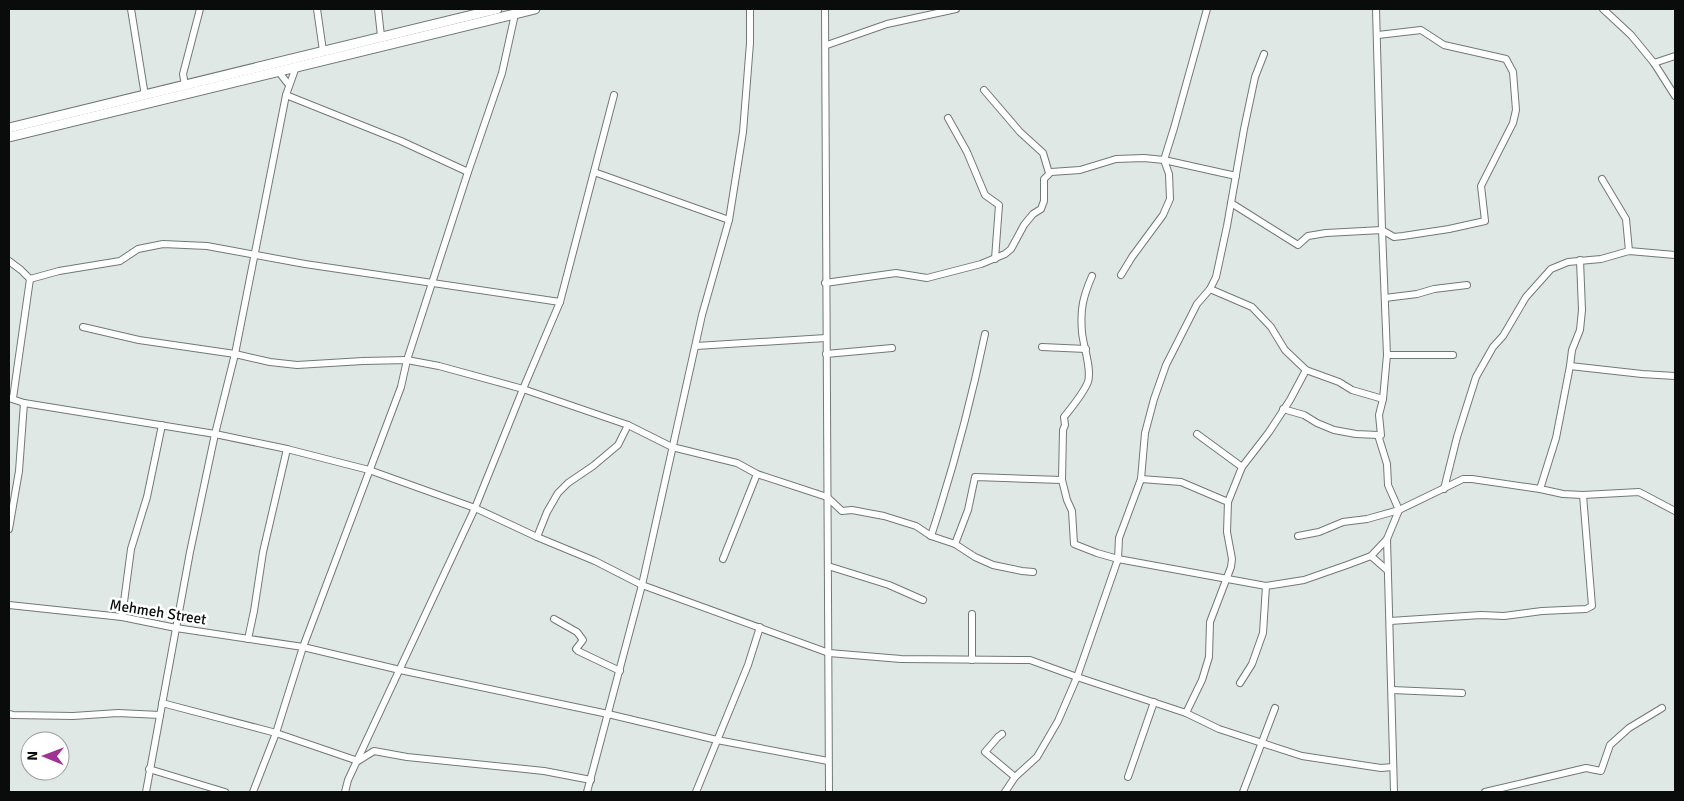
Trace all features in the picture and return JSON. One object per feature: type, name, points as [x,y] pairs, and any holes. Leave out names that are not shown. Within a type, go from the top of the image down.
[{"type":"street","points":[[131,9],[145,96]]},
{"type":"street","points":[[185,86],[183,74],[200,9]]},
{"type":"street","points":[[317,9],[323,51]]},
{"type":"street","points":[[378,9],[381,36]]},
{"type":"street","points":[[9,128],[497,9]]},
{"type":"street","points":[[9,137],[535,9]]},
{"type":"street","points":[[587,792],[642,585],[712,278],[729,220],[743,132],[750,43],[750,9]]},
{"type":"street","points":[[825,9],[829,792]]},
{"type":"street","points":[[826,45],[887,24],[956,9]]},
{"type":"street","points":[[1121,276],[1132,257],[1163,215],[1170,199],[1169,174],[1164,160],[1207,9]]},
{"type":"street","points":[[1283,409],[1304,415],[1334,430],[1356,434],[1382,435],[1379,415],[1383,399],[1386,354],[1376,9]]},
{"type":"street","points":[[1603,9],[1631,35],[1654,63],[1675,96]]},
{"type":"street","points":[[253,792],[276,733],[303,647],[401,386],[407,360],[502,73],[514,14]]},
{"type":"street","points":[[1231,203],[1298,244],[1308,236],[1326,233],[1382,230],[1394,237],[1449,230],[1485,221],[1481,186],[1513,123],[1516,110],[1514,72],[1506,59],[1444,45],[1421,30],[1378,35]]},
{"type":"street","points":[[1005,792],[1015,777],[1037,756],[1058,721],[1077,677],[1118,559],[1119,538],[1141,479],[1145,433],[1154,399],[1166,365],[1196,304],[1210,288],[1218,268],[1255,77],[1264,54]]},
{"type":"street","points":[[1654,63],[1675,56]]},
{"type":"street","points":[[146,792],[190,552],[256,256],[286,95],[296,67]]},
{"type":"street","points":[[278,71],[289,85]]},
{"type":"street","points":[[984,90],[1020,132],[1043,153],[1049,173]]},
{"type":"street","points":[[286,95],[401,141],[468,172]]},
{"type":"street","points":[[345,792],[348,780],[475,508],[560,302],[614,95]]},
{"type":"street","points":[[948,118],[968,152],[985,195],[999,205],[995,259]]},
{"type":"street","points":[[825,283],[896,273],[927,278],[995,259],[1011,249],[1024,224],[1033,214],[1041,209],[1044,202],[1044,178],[1051,172],[1080,170],[1116,159],[1144,158],[1164,160],[1236,176]]},
{"type":"street","points":[[594,172],[729,220]]},
{"type":"street","points":[[1602,179],[1626,220],[1629,251]]},
{"type":"street","points":[[30,280],[59,271],[120,261],[138,249],[163,244],[207,246],[305,264],[560,302]]},
{"type":"street","points":[[1444,490],[1457,437],[1476,376],[1526,297],[1551,268],[1568,262],[1613,257],[1629,251],[1675,255]]},
{"type":"street","points":[[1540,489],[1556,438],[1572,350],[1580,330],[1582,310],[1580,260]]},
{"type":"street","points":[[9,261],[30,280]]},
{"type":"street","points":[[1092,276],[1082,300],[1082,334],[1086,350],[1088,381],[1074,405],[1064,417],[1062,480],[1072,511],[1074,544],[1118,559],[1266,586],[1304,580],[1371,556],[1387,539],[1399,510],[1388,485],[1387,464],[1378,435]]},
{"type":"street","points":[[30,280],[11,398],[24,403],[215,434],[287,449],[370,470],[475,508],[595,561],[642,585],[829,653],[901,659],[1030,660],[1186,713],[1219,729],[1302,756],[1380,768],[1393,767]]},
{"type":"street","points":[[1385,298],[1467,285]]},
{"type":"street","points":[[1210,288],[1252,307],[1271,327],[1285,350],[1306,370],[1339,382],[1352,390],[1383,399]]},
{"type":"street","points":[[83,327],[139,340],[297,365],[407,360],[440,366],[523,389],[628,425],[672,447],[737,464],[757,474],[827,497],[842,511],[852,510],[884,516],[916,526],[931,536],[955,544],[975,557],[993,565],[1033,572]]},
{"type":"street","points":[[931,536],[947,489],[985,334]]},
{"type":"street","points":[[696,346],[826,338]]},
{"type":"street","points":[[826,354],[892,348]]},
{"type":"street","points":[[1042,348],[1086,350]]},
{"type":"street","points":[[1386,354],[1453,355]]},
{"type":"street","points":[[1570,366],[1675,376]]},
{"type":"street","points":[[1186,713],[1202,680],[1209,657],[1210,622],[1231,567],[1232,559],[1226,532],[1228,502],[1242,467],[1290,400],[1306,370]]},
{"type":"street","points":[[9,529],[18,471],[24,403]]},
{"type":"street","points":[[122,617],[131,549],[147,497],[162,425]]},
{"type":"street","points":[[537,537],[547,512],[558,493],[568,483],[593,466],[618,445],[628,425]]},
{"type":"street","points":[[1197,434],[1242,467]]},
{"type":"street","points":[[248,639],[263,552],[287,449]]},
{"type":"street","points":[[723,558],[757,474]]},
{"type":"street","points":[[955,544],[968,510],[975,477],[1062,480]]},
{"type":"street","points":[[1298,536],[1319,532],[1343,522],[1399,510],[1444,490],[1463,479],[1472,478],[1583,496],[1639,492],[1675,511]]},
{"type":"street","points":[[1141,479],[1181,482],[1228,502]]},
{"type":"street","points":[[1390,621],[1481,615],[1504,616],[1542,611],[1586,609],[1592,606],[1583,496]]},
{"type":"street","points":[[1387,539],[1394,792]]},
{"type":"street","points":[[1371,556],[1388,570]]},
{"type":"street","points":[[828,566],[889,584],[923,600]]},
{"type":"street","points":[[1240,683],[1252,664],[1264,633],[1266,586]]},
{"type":"street","name":"Mehmeh Street","points":[[9,605],[122,617],[176,628],[303,647],[717,740],[828,761]]},
{"type":"street","points":[[972,614],[972,660]]},
{"type":"street","points":[[554,619],[577,632],[583,640],[576,648],[578,652],[620,671]]},
{"type":"street","points":[[696,792],[748,665],[760,627]]},
{"type":"street","points":[[1392,690],[1462,693]]},
{"type":"street","points":[[1128,777],[1154,702]]},
{"type":"street","points":[[162,703],[276,733],[358,761]]},
{"type":"street","points":[[1244,792],[1275,708]]},
{"type":"street","points":[[1486,792],[1586,768],[1601,771],[1610,745],[1629,728],[1662,708]]},
{"type":"street","points":[[9,714],[73,716],[118,712],[160,715]]},
{"type":"street","points":[[1002,734],[985,752],[1015,777]]},
{"type":"street","points":[[358,761],[374,750],[407,757],[544,771],[591,780]]},
{"type":"street","points":[[1380,768],[1393,780]]},
{"type":"street","points":[[149,770],[225,792]]}]
